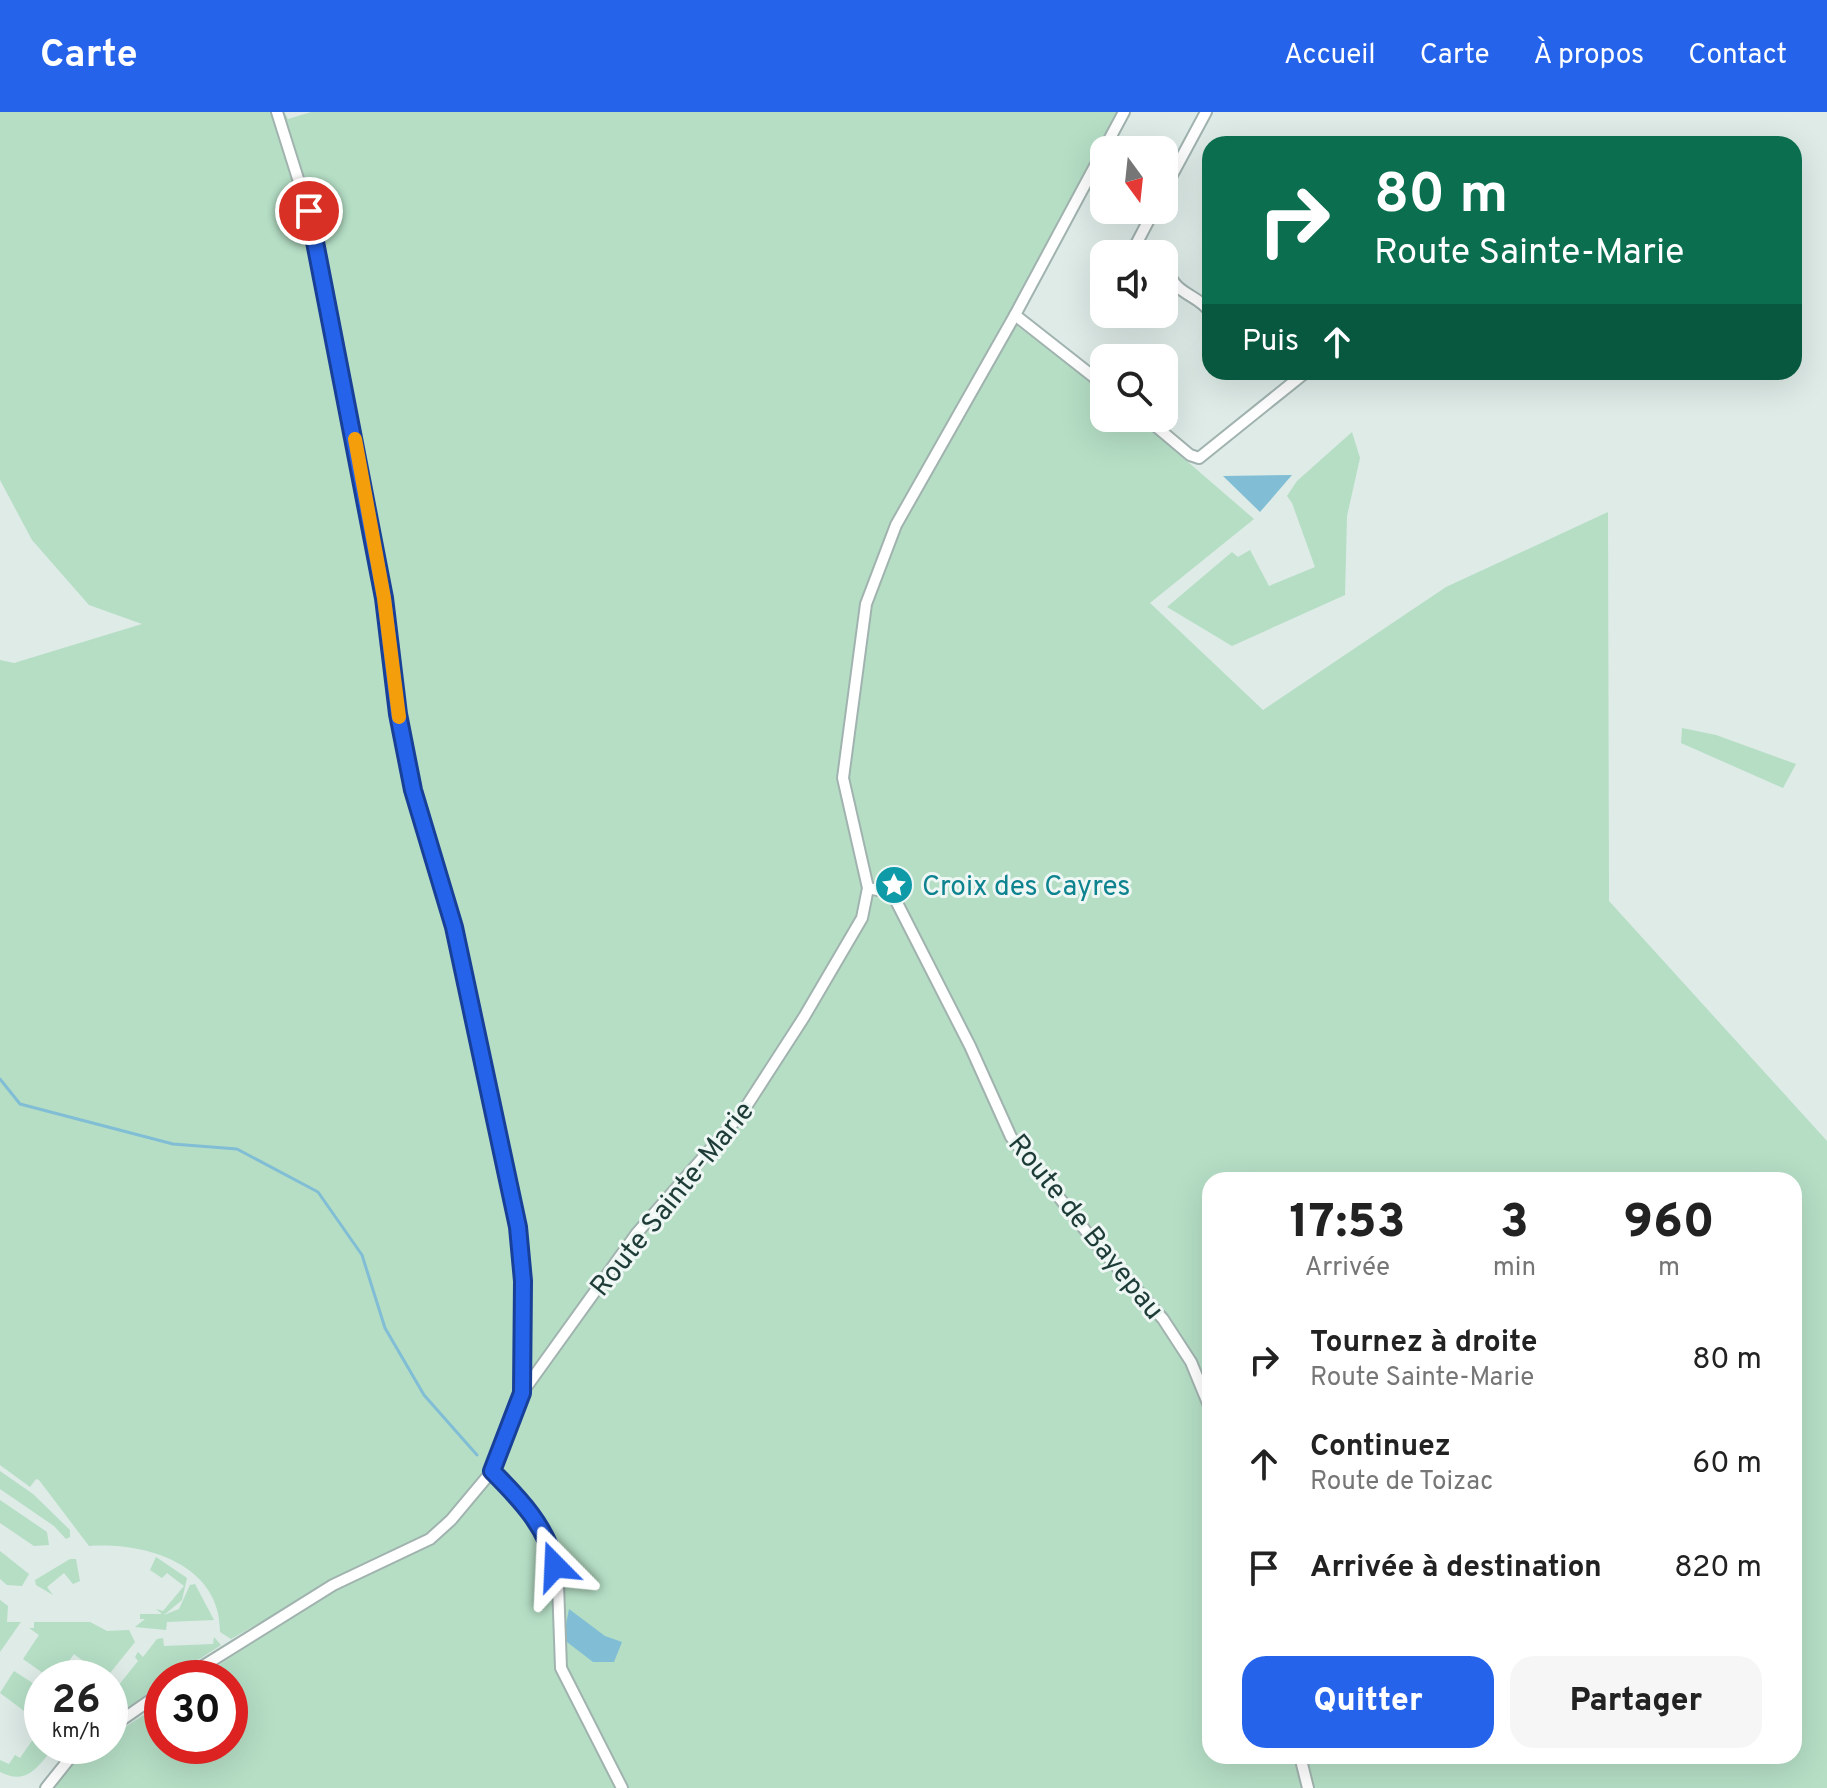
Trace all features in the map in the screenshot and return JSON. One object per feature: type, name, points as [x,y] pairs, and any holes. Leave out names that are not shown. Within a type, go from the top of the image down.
[{"type":"street","points":[[277,112],[317,239],[384,598],[398,714],[413,790],[454,927],[518,1227],[523,1281],[522,1393]]},
{"type":"street","points":[[868,888],[843,778],[866,604],[896,525],[1015,315],[1124,112]]},
{"type":"street","points":[[1178,165],[1207,112]]},
{"type":"street","points":[[1178,286],[1202,301]]},
{"type":"street","points":[[1015,315],[1090,374]]},
{"type":"street","points":[[1163,432],[1190,455],[1199,458],[1296,380]]},
{"type":"street","name":"Route Sainte-Marie","points":[[213,1660],[333,1585],[430,1539],[451,1520],[492,1471],[522,1393],[637,1233],[742,1113],[804,1017],[862,918],[868,888]]},
{"type":"street","name":"Route de Bayepau","points":[[868,888],[892,893],[970,1046],[1011,1137],[1093,1240],[1163,1319],[1191,1362],[1202,1389]]},
{"type":"street","points":[[492,1471],[522,1501],[552,1549],[558,1584],[561,1668],[622,1788]]},
{"type":"street","points":[[46,1788],[65,1764]]},
{"type":"street","points":[[1302,1764],[1308,1788]]},
{"type":"green space","points":[[0,112],[284,112],[288,119],[311,112],[1128,112],[1115,136],[1090,136],[1090,184],[1016,325],[1090,381],[1090,432],[1153,432],[1254,519],[1150,603],[1263,710],[1446,587],[1608,512],[1609,901],[1827,1141],[1827,1788],[53,1788],[72,1764],[128,1764],[128,1725],[144,1715],[144,1764],[248,1764],[248,1660],[226,1660],[244,1648],[268,1618],[231,1639],[220,1632],[217,1609],[208,1589],[194,1574],[176,1562],[133,1548],[89,1546],[39,1480],[36,1479],[30,1487],[0,1465],[0,660],[14,663],[142,624],[89,605],[32,540],[0,480]]},
{"type":"green space","points":[[1352,432],[1360,458],[1347,516],[1345,595],[1232,646],[1167,607],[1232,552],[1238,557],[1250,550],[1269,586],[1315,567],[1287,496],[1297,481]]},
{"type":"green space","points":[[1682,728],[1716,735],[1796,764],[1783,788],[1681,743]]},
{"type":"green space","points":[[0,1471],[33,1494],[70,1530],[70,1537],[66,1539],[54,1526],[0,1489]]},
{"type":"green space","points":[[0,1500],[47,1532],[49,1545],[34,1546],[0,1523]]},
{"type":"green space","points":[[0,1551],[29,1574],[22,1586],[7,1585],[0,1579]]},
{"type":"green space","points":[[156,1557],[187,1578],[182,1600],[164,1615],[179,1609],[190,1585],[195,1584],[214,1620],[167,1622],[166,1630],[135,1627],[145,1619],[140,1619],[140,1614],[162,1614],[156,1609],[163,1611],[184,1586],[167,1573],[162,1578],[150,1570]]},
{"type":"green space","points":[[70,1559],[76,1559],[80,1581],[73,1584],[64,1573],[47,1587],[53,1595],[36,1585],[35,1580]]},
{"type":"green space","points":[[0,1600],[8,1606],[7,1622],[21,1622],[0,1652]]},
{"type":"green space","points":[[34,1622],[90,1622],[107,1631],[129,1630],[135,1642],[120,1660],[82,1660],[74,1654],[70,1660],[24,1660],[39,1635],[29,1628],[34,1628]]},
{"type":"green space","points":[[214,1637],[221,1645],[198,1660],[144,1660],[144,1696],[128,1707],[128,1674],[138,1661],[135,1657],[138,1652],[143,1657],[157,1639],[163,1638],[164,1646],[213,1644]]},
{"type":"green space","points":[[14,1671],[24,1677],[24,1711],[0,1693]]},
{"type":"green space","points":[[24,1752],[24,1764],[40,1764],[32,1772],[18,1777],[0,1772],[0,1760],[9,1764],[15,1755],[20,1758]]},
{"type":"water","points":[[1292,475],[1260,512],[1223,476]]},
{"type":"water","points":[[569,1609],[605,1636],[622,1642],[614,1662],[593,1662],[563,1639]]},
{"type":"waterway","points":[[0,1079],[20,1104],[173,1144],[237,1149],[318,1192],[362,1255],[385,1328],[424,1395],[477,1455]]},
{"type":"slow traffic","points":[[355,439],[384,598],[399,717]]},
{"type":"place","name":"Croix des Cayres","points":[[894,885]]},
{"type":"route","points":[[309,211],[317,239],[384,598],[398,714],[413,790],[454,927],[518,1227],[523,1281],[522,1393],[492,1471],[522,1501],[552,1549],[555,1566]]}]
